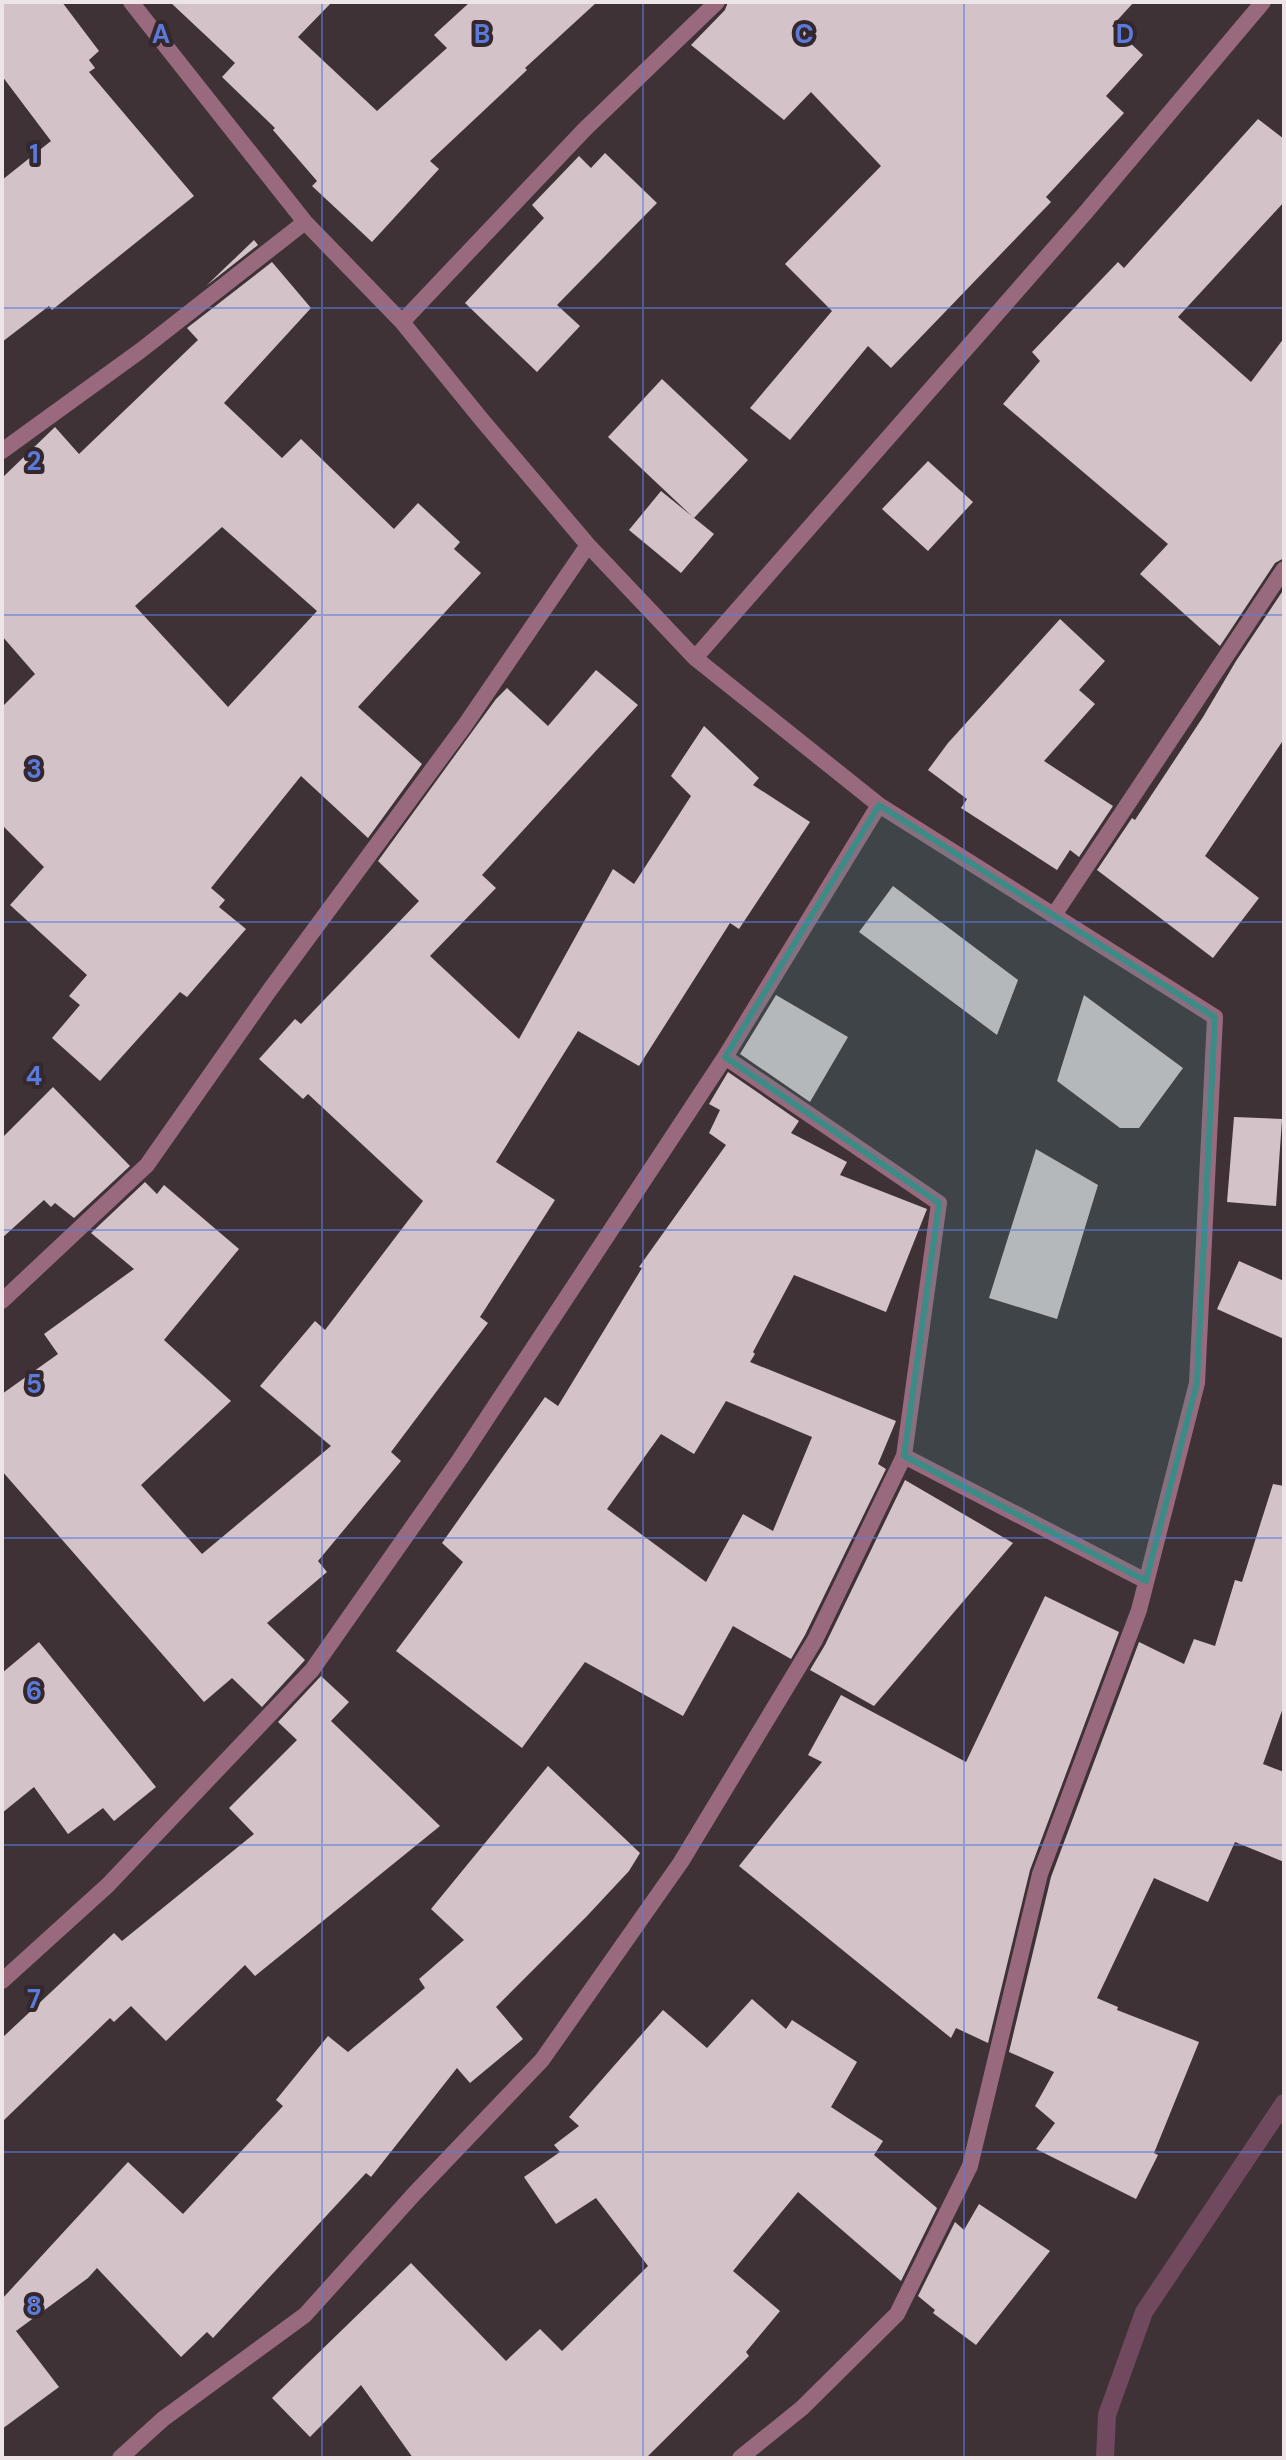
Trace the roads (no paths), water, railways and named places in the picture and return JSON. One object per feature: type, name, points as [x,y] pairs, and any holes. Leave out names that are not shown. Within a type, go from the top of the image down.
[{"type":"street","points":[[131,2],[305,222],[402,322],[588,545],[695,658],[879,805],[1215,1017],[1197,1383],[1139,1610],[1040,1874],[970,2166],[897,2314],[802,2408],[740,2458]]},
{"type":"street","points":[[402,322],[585,129],[717,2]]},
{"type":"street","points":[[695,658],[1086,212],[1263,2]]},
{"type":"street","points":[[2,451],[140,351],[305,222]]},
{"type":"street","points":[[2,1301],[147,1165],[269,991],[465,725],[588,545]]},
{"type":"street","points":[[1054,915],[1284,569]]},
{"type":"street","points":[[2,1981],[108,1885],[312,1670],[460,1459],[725,1057],[879,805]]},
{"type":"street","points":[[120,2458],[163,2419],[305,2315],[415,2193],[542,2060],[681,1862],[815,1640],[904,1456],[939,1203],[725,1057]]},
{"type":"street","points":[[904,1456],[1146,1581]]},
{"type":"waterway","points":[[1105,2458],[1107,2415],[1144,2312],[1284,2103]]}]
